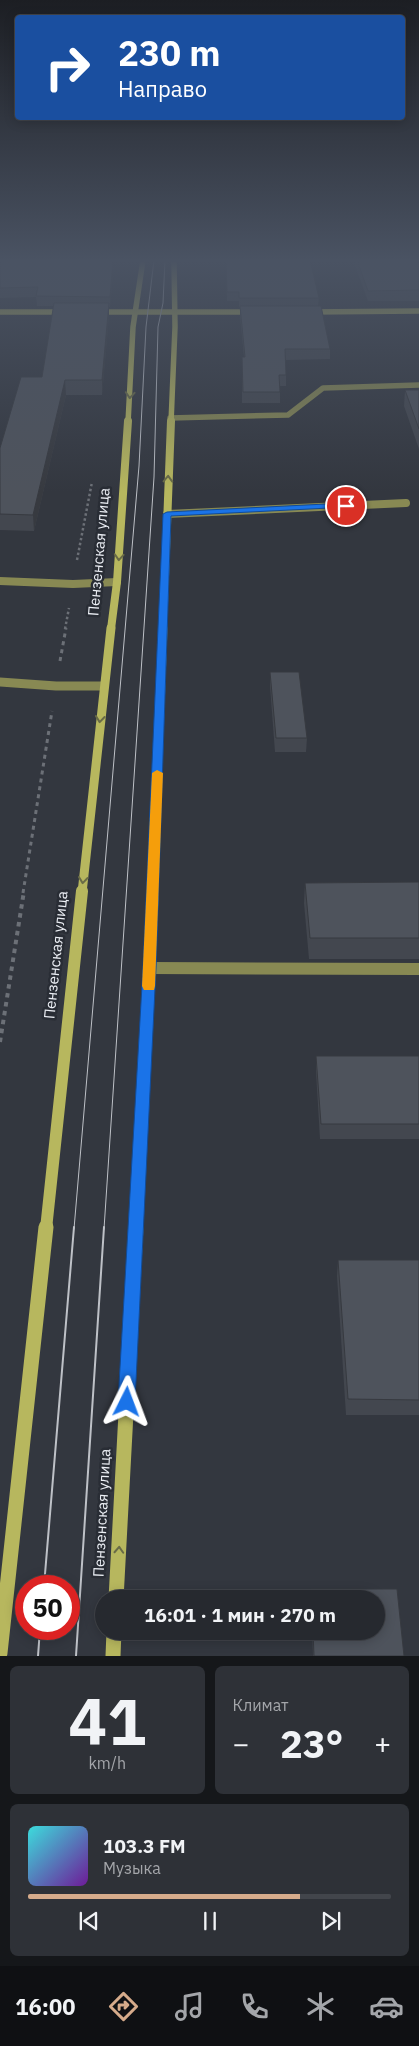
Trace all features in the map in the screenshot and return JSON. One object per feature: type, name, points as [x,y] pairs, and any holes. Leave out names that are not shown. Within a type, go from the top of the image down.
[{"type":"main road","name":"Пензенская улица","points":[[0,1653],[104,686],[117,582],[133,337]]},
{"type":"main road","name":"Пензенская улица","points":[[116,1590],[150,968],[173,337]]},
{"type":"main road","points":[[113,1656],[114,1640]]},
{"type":"lane","points":[[170,418],[288,415],[323,388],[419,385]]},
{"type":"lane","points":[[167,514],[406,503]]},
{"type":"lane","points":[[0,581],[73,584],[117,582]]},
{"type":"lane","points":[[0,682],[56,686],[104,686]]},
{"type":"lane","points":[[150,968],[419,968]]},
{"type":"path","points":[[0,1042],[56,686],[92,482]]},
{"type":"building","points":[[48,337],[106,337],[102,380],[65,380],[33,515],[0,514],[0,448],[21,377],[42,377]]},
{"type":"building","points":[[243,337],[328,337],[330,349],[285,349],[286,375],[279,375],[280,392],[243,392],[242,357],[245,357]]},
{"type":"building","points":[[405,390],[419,390],[419,429]]},
{"type":"building","points":[[270,672],[299,672],[307,738],[276,738]]},
{"type":"building","points":[[419,882],[419,938],[310,938],[305,883]]},
{"type":"building","points":[[316,1056],[419,1056],[419,1124],[321,1124]]},
{"type":"building","points":[[338,1260],[419,1260],[419,1400],[348,1399]]},
{"type":"building","points":[[397,1589],[404,1656],[314,1656],[313,1640],[385,1640],[385,1590],[311,1590]]},
{"type":"tram line","points":[[74,1229],[139,466],[145,337]]},
{"type":"tram line","points":[[104,1229],[154,477],[158,337]]},
{"type":"tram line","points":[[45,1575],[74,1227]]},
{"type":"tram line","points":[[76,1656],[104,1227]]},
{"type":"tram line","points":[[38,1656],[39,1640]]},
{"type":"slow traffic","points":[[149,986],[157,773]]},
{"type":"route","points":[[127,1402],[150,968],[167,514],[346,506]]}]
